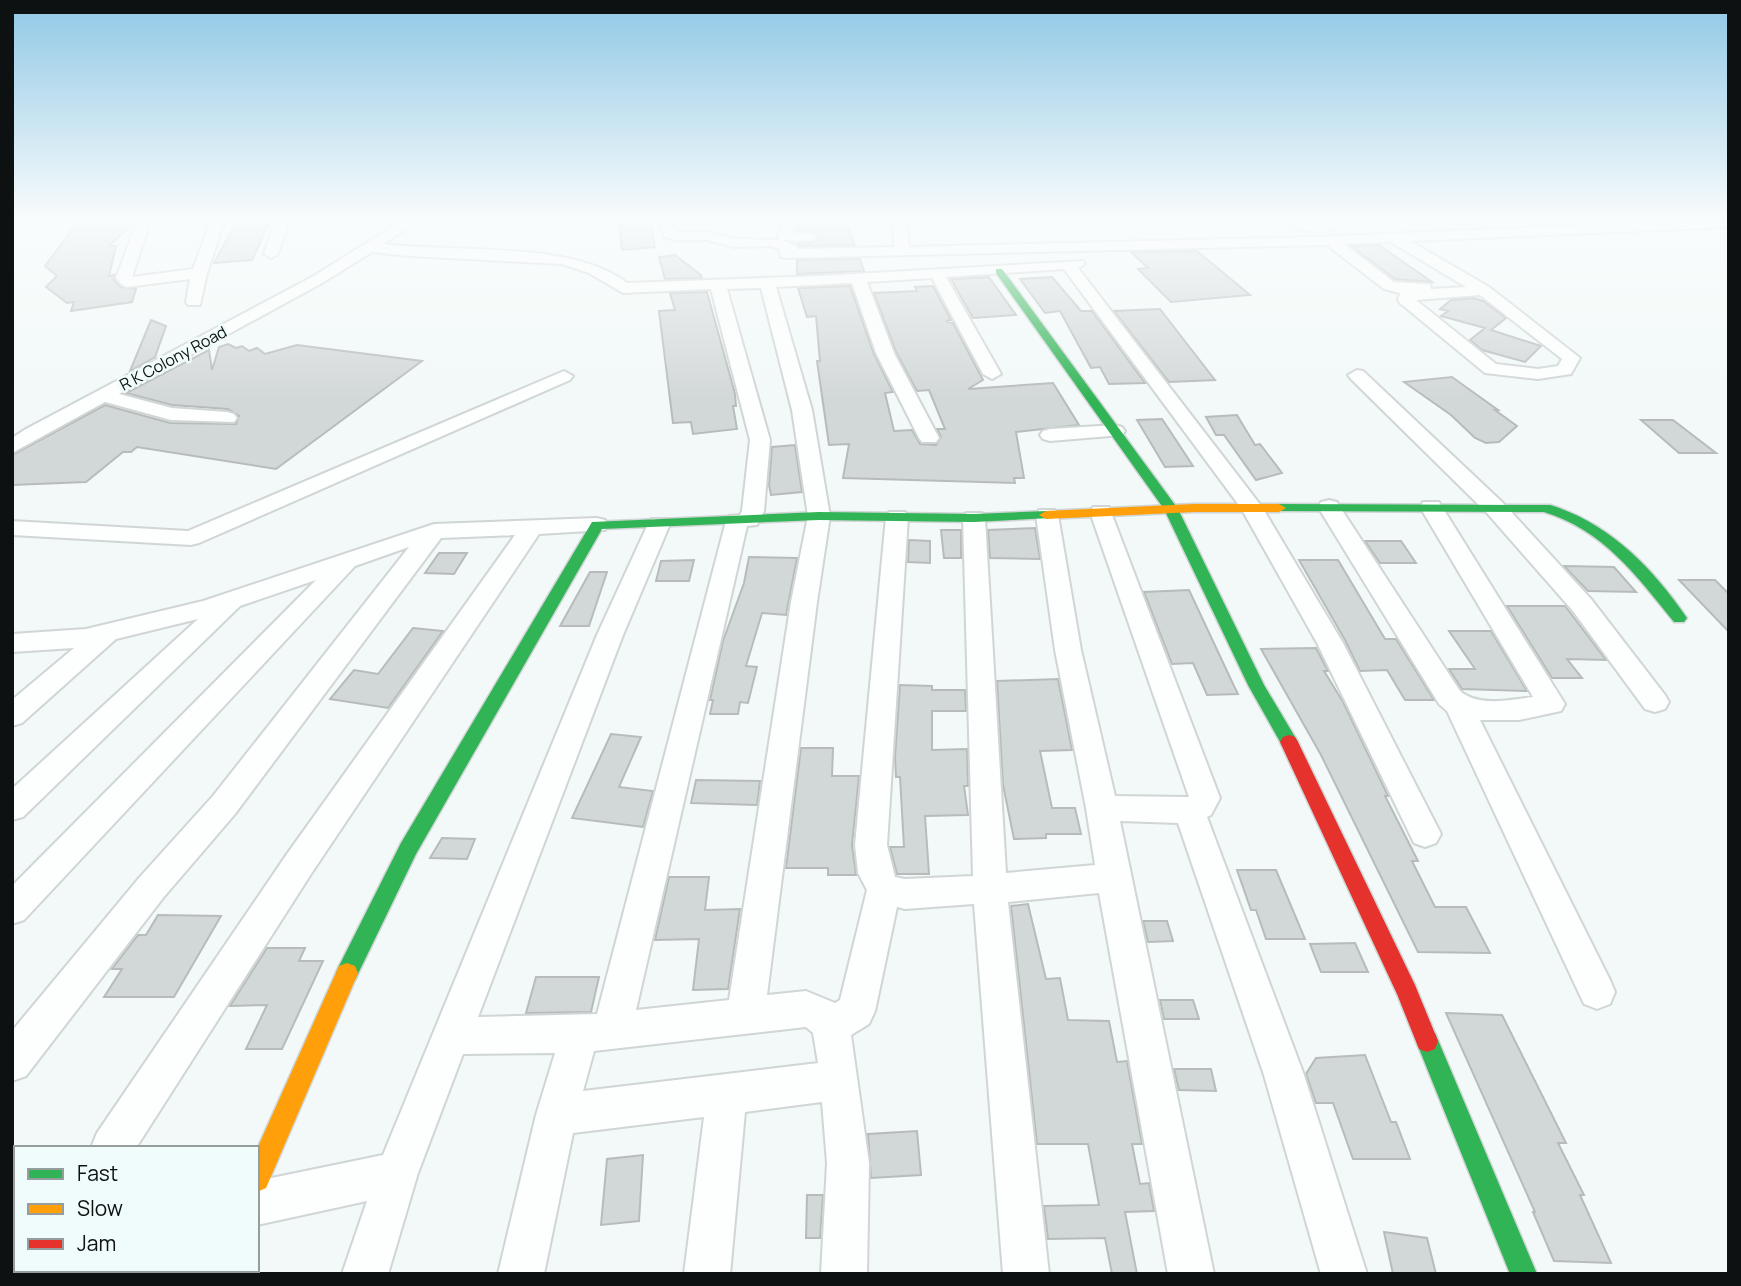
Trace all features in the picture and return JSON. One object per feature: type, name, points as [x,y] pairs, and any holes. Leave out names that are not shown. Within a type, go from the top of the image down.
[{"type":"street","points":[[125,279],[127,282],[151,279]]},
{"type":"street","points":[[194,302],[198,279]]},
{"type":"street","name":"R K Colony Road","points":[[12,447],[314,279]]},
{"type":"street","points":[[613,279],[623,288],[830,279]]},
{"type":"street","points":[[745,1017],[818,516],[802,410],[758,282],[754,279]]},
{"type":"street","points":[[858,279],[885,353],[929,438]]},
{"type":"street","points":[[940,279],[992,374]]},
{"type":"street","points":[[1005,279],[1171,509],[1256,685],[1297,756],[1407,992],[1524,1274]]},
{"type":"street","points":[[1079,279],[1251,508],[1331,643],[1425,834]]},
{"type":"street","points":[[1380,279],[1389,286],[1404,289],[1447,284],[1440,279]]},
{"type":"street","points":[[1462,279],[1483,290],[1571,358],[1565,370],[1538,374],[1491,369],[1406,300],[1406,296],[1483,290]]},
{"type":"street","points":[[521,1274],[556,1115],[596,1032],[743,521],[753,511],[760,440],[718,285]]},
{"type":"street","points":[[1357,375],[1495,508],[1582,605],[1655,702]]},
{"type":"street","points":[[12,528],[191,538],[564,376]]},
{"type":"street","points":[[102,395],[171,414],[227,418]]},
{"type":"street","points":[[1050,435],[1115,431]]},
{"type":"street","points":[[1329,507],[1449,697],[1459,706],[1597,992]]},
{"type":"street","points":[[1431,507],[1550,704],[1534,708],[1477,710],[1459,706]]},
{"type":"street","points":[[12,643],[86,638],[235,599],[434,531],[818,516],[974,518],[1171,509],[1431,507],[1563,510],[1587,519],[1609,537],[1679,618]]},
{"type":"street","points":[[1101,512],[1205,798],[1200,806],[1189,811],[1102,808]]},
{"type":"street","points":[[1047,515],[1068,650],[1102,808],[1113,877],[1191,1274]]},
{"type":"street","points":[[831,1026],[856,1011],[884,890],[875,873],[871,845],[897,517]]},
{"type":"street","points":[[974,518],[990,888],[1026,1274]]},
{"type":"street","points":[[365,1274],[397,1173],[610,635],[659,524]]},
{"type":"street","points":[[259,1174],[357,950],[408,849],[597,525]]},
{"type":"street","points":[[113,1146],[299,864],[531,527]]},
{"type":"street","points":[[12,1062],[152,888],[224,804],[434,531]]},
{"type":"street","points":[[12,909],[348,560]]},
{"type":"street","points":[[12,808],[235,599]]},
{"type":"street","points":[[12,716],[108,632]]},
{"type":"street","points":[[1189,811],[1283,1075],[1343,1274]]},
{"type":"street","points":[[884,890],[905,894],[1113,877]]},
{"type":"street","points":[[452,1036],[596,1032],[806,1009],[821,1014],[831,1026],[840,1080],[848,1163],[844,1274]]},
{"type":"street","points":[[556,1115],[840,1080]]},
{"type":"street","points":[[707,1274],[727,1093]]},
{"type":"street","points":[[259,1203],[397,1173]]},
{"type":"building","points":[[54,279],[114,279],[121,287],[136,289],[132,302],[71,311],[74,302],[67,303],[46,287]]},
{"type":"building","points":[[951,279],[990,279],[1016,315],[973,318]]},
{"type":"building","points":[[1020,279],[1054,279],[1081,311],[1092,311],[1145,383],[1109,384],[1100,367],[1091,368],[1060,311],[1045,313]]},
{"type":"building","points":[[1148,279],[1231,279],[1250,295],[1171,302]]},
{"type":"building","points":[[1395,279],[1428,279],[1432,282]]},
{"type":"building","points":[[850,286],[874,354],[893,392],[885,393],[894,431],[912,430],[920,444],[936,445],[941,437],[937,429],[945,429],[929,390],[917,391],[896,352],[874,293],[917,291],[915,287],[933,286],[951,320],[946,321],[953,323],[983,380],[968,389],[1053,383],[1079,425],[1016,432],[1024,478],[1014,478],[1015,483],[843,478],[849,444],[829,445],[817,361],[820,361],[816,316],[807,317],[798,288]]},
{"type":"building","points":[[707,292],[735,394],[736,406],[733,406],[737,429],[693,434],[691,422],[673,423],[659,311],[675,310],[670,293]]},
{"type":"building","points":[[1473,298],[1483,301],[1506,318],[1491,330],[1541,346],[1525,362],[1482,350],[1470,340],[1485,328],[1441,316],[1448,311],[1440,309],[1451,300]]},
{"type":"building","points":[[1160,309],[1215,380],[1169,382],[1114,311]]},
{"type":"building","points":[[151,320],[166,326],[155,357],[130,371]]},
{"type":"building","points":[[228,344],[236,348],[242,346],[249,351],[257,348],[265,354],[297,345],[422,361],[276,469],[137,447],[131,452],[123,452],[86,482],[12,485],[12,455],[105,405],[170,423],[236,424],[239,416],[228,409],[172,405],[126,393],[209,350],[212,370],[219,347]]},
{"type":"building","points":[[1452,377],[1517,426],[1499,442],[1486,443],[1475,438],[1451,415],[1404,382]]},
{"type":"building","points":[[1237,415],[1255,445],[1260,444],[1282,473],[1256,480],[1224,435],[1216,435],[1206,417]]},
{"type":"building","points":[[1162,419],[1193,466],[1165,467],[1137,420]]},
{"type":"building","points":[[1641,420],[1673,420],[1716,453],[1679,453]]},
{"type":"building","points":[[795,445],[802,492],[771,495],[769,485],[772,447]]},
{"type":"building","points":[[1035,528],[1040,559],[990,558],[988,530]]},
{"type":"building","points":[[941,530],[961,530],[961,558],[944,558]]},
{"type":"building","points":[[909,540],[930,541],[930,563],[908,562]]},
{"type":"building","points":[[1365,541],[1401,541],[1416,563],[1380,563]]},
{"type":"building","points":[[439,553],[467,553],[454,574],[425,573]]},
{"type":"building","points":[[749,557],[797,558],[786,615],[762,613],[746,666],[757,667],[748,703],[740,702],[738,714],[710,714],[713,700],[710,700],[723,641],[744,583]]},
{"type":"building","points":[[694,560],[689,581],[656,581],[661,561]]},
{"type":"building","points":[[1299,560],[1338,560],[1385,639],[1396,639],[1434,700],[1405,700],[1387,670],[1360,671]]},
{"type":"building","points":[[1564,566],[1614,567],[1636,592],[1588,591]]},
{"type":"building","points":[[590,572],[607,572],[589,626],[560,626]]},
{"type":"building","points":[[1679,580],[1715,580],[1729,594],[1729,632]]},
{"type":"building","points":[[1189,590],[1238,694],[1207,695],[1193,663],[1172,664],[1144,592]]},
{"type":"building","points":[[1507,606],[1565,606],[1606,660],[1567,659],[1582,678],[1552,678]]},
{"type":"building","points":[[413,628],[443,631],[388,708],[330,699],[354,670],[378,674]]},
{"type":"building","points":[[1449,631],[1491,631],[1527,691],[1462,689],[1449,669],[1475,669]]},
{"type":"building","points":[[1316,648],[1328,671],[1324,671],[1343,702],[1388,796],[1385,796],[1418,861],[1412,861],[1435,907],[1466,907],[1490,953],[1418,952],[1321,755],[1261,649]]},
{"type":"building","points":[[1058,679],[1072,750],[1040,751],[1052,808],[1075,808],[1081,834],[1046,834],[1046,838],[1014,839],[1003,785],[997,681]]},
{"type":"building","points":[[900,685],[932,686],[932,690],[965,690],[966,711],[932,711],[932,750],[967,749],[968,786],[964,786],[968,815],[925,816],[929,874],[897,874],[890,847],[904,847],[900,777],[896,777],[895,757]]},
{"type":"building","points":[[611,734],[641,737],[619,787],[653,791],[643,827],[572,818]]},
{"type":"building","points":[[801,748],[833,748],[832,776],[859,776],[852,845],[856,875],[828,875],[828,868],[786,868]]},
{"type":"building","points":[[696,780],[760,781],[757,805],[691,803]]},
{"type":"building","points":[[442,838],[475,839],[467,859],[430,858]]},
{"type":"building","points":[[1237,870],[1276,870],[1305,939],[1266,939],[1256,910],[1251,910]]},
{"type":"building","points":[[669,877],[709,877],[705,910],[740,909],[728,989],[693,990],[699,939],[655,940]]},
{"type":"building","points":[[1028,904],[1046,979],[1060,978],[1068,1020],[1109,1021],[1117,1062],[1127,1061],[1142,1144],[1132,1144],[1140,1184],[1149,1183],[1154,1211],[1125,1212],[1137,1274],[1112,1274],[1105,1238],[1048,1239],[1044,1206],[1099,1205],[1088,1144],[1037,1144],[1011,906]]},
{"type":"building","points":[[158,915],[221,916],[174,997],[104,997],[122,969],[112,969],[138,935],[146,935]]},
{"type":"building","points":[[1143,921],[1167,921],[1173,941],[1148,942]]},
{"type":"building","points":[[1355,943],[1368,972],[1321,972],[1310,944]]},
{"type":"building","points":[[267,948],[305,948],[299,961],[323,961],[282,1049],[246,1049],[267,1005],[230,1006]]},
{"type":"building","points":[[536,977],[599,977],[591,1012],[526,1013]]},
{"type":"building","points":[[1160,1000],[1193,1000],[1199,1019],[1164,1019]]},
{"type":"building","points":[[1446,1013],[1502,1015],[1566,1143],[1558,1143],[1584,1195],[1580,1195],[1611,1263],[1554,1261],[1535,1212]]},
{"type":"building","points":[[1365,1055],[1391,1122],[1396,1122],[1410,1159],[1353,1159],[1333,1103],[1316,1103],[1306,1074],[1316,1058]]},
{"type":"building","points":[[1174,1069],[1211,1069],[1216,1091],[1179,1090]]},
{"type":"building","points":[[917,1131],[921,1175],[871,1178],[868,1134]]},
{"type":"building","points":[[643,1155],[639,1221],[601,1225],[607,1159]]},
{"type":"building","points":[[807,1195],[823,1195],[820,1238],[806,1238]]},
{"type":"building","points":[[1384,1232],[1427,1238],[1436,1274],[1393,1274]]},
{"type":"traffic: fast","points":[[1005,279],[1171,509],[1256,685],[1289,742]]},
{"type":"traffic: fast","points":[[1279,508],[1545,508],[1568,515],[1605,537],[1636,566],[1679,618]]},
{"type":"traffic: fast","points":[[347,973],[408,849],[597,525],[819,516],[974,518],[1046,515]]},
{"type":"traffic: fast","points":[[1427,1041],[1524,1274]]},
{"type":"traffic: slow","points":[[1046,515],[1194,508],[1279,508]]},
{"type":"traffic: slow","points":[[259,1174],[347,973]]},
{"type":"traffic: jam","points":[[1289,742],[1407,992],[1427,1041]]}]
